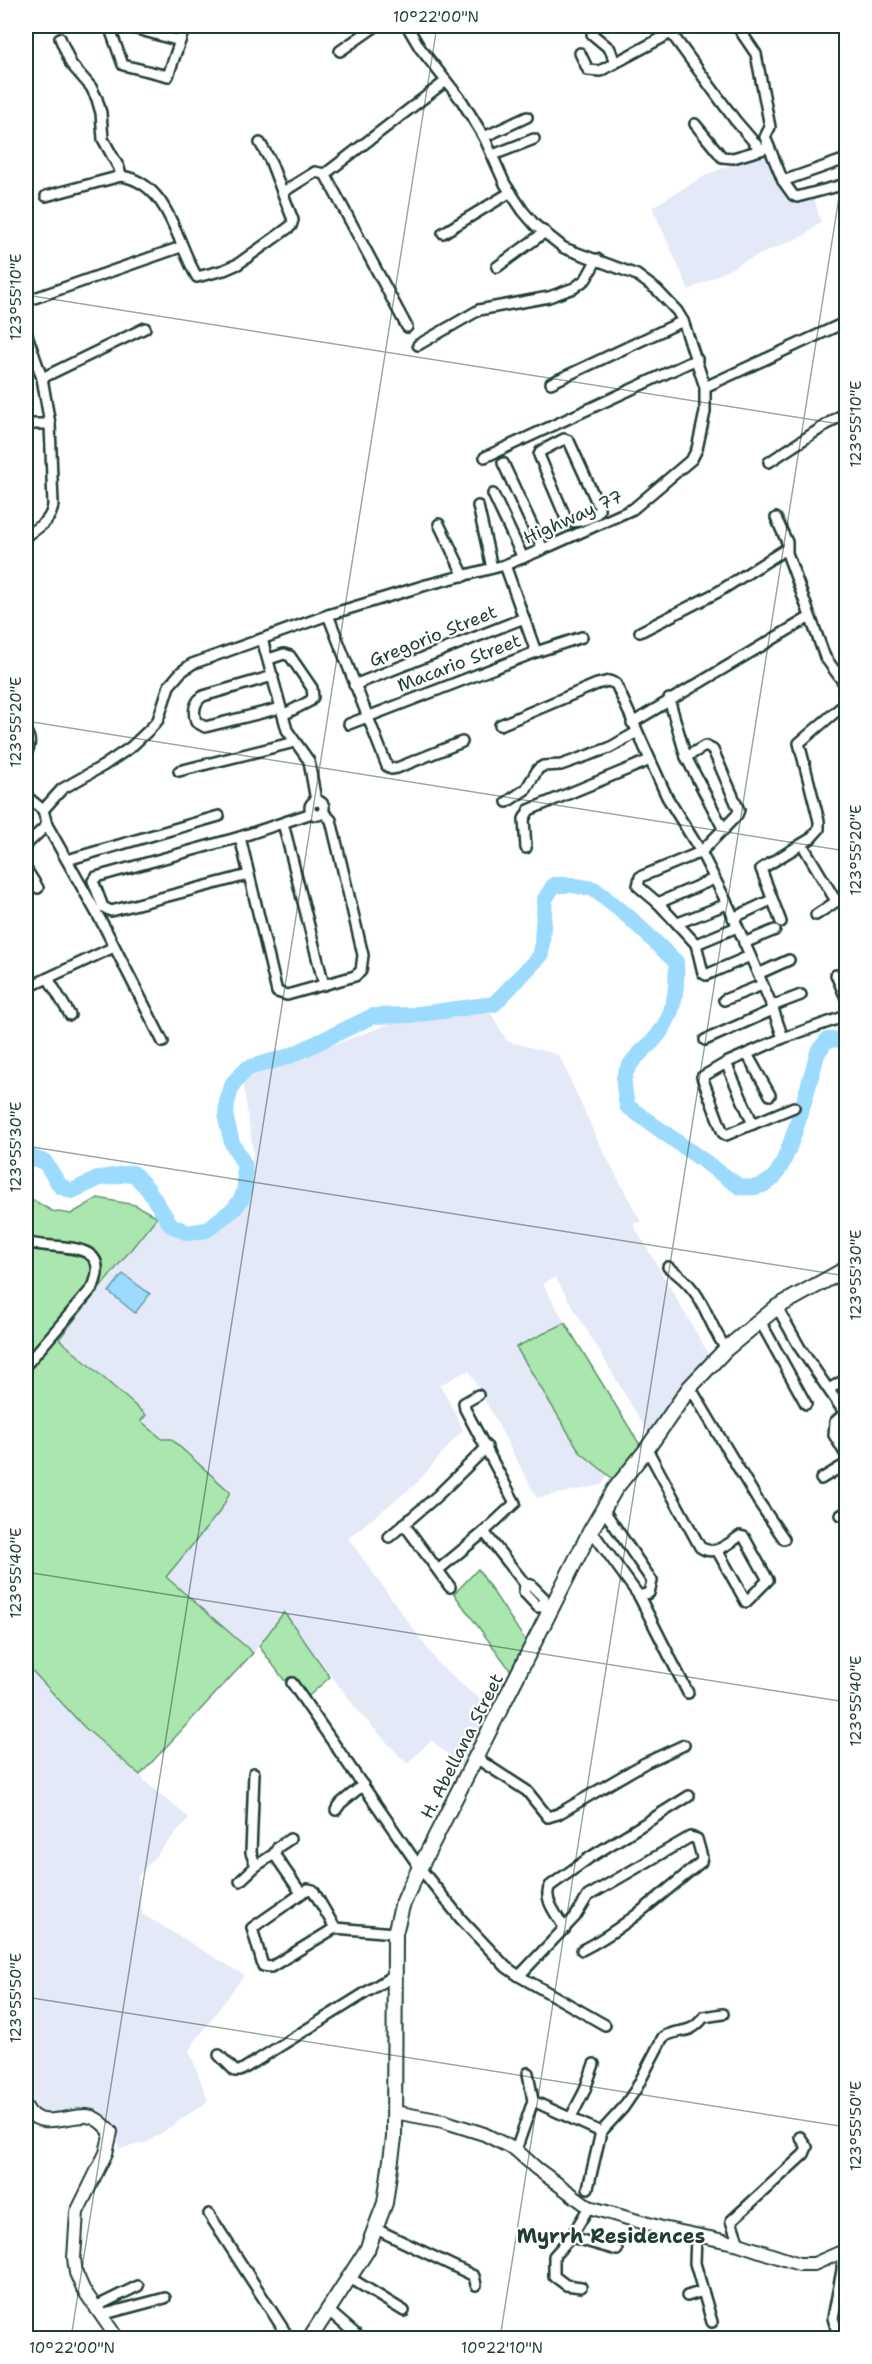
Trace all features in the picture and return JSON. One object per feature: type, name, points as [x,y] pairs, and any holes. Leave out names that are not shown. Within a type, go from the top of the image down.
[{"type":"main road","name":"H. Abellana Street","points":[[310,2338],[367,2250],[385,2203],[394,2138],[395,1933],[402,1906],[547,1610],[615,1489],[647,1449],[690,1387],[726,1349],[777,1307],[846,1269]]},
{"type":"street","points":[[109,26],[123,64],[168,76],[185,26]]},
{"type":"street","points":[[126,26],[180,40]]},
{"type":"street","points":[[340,51],[376,26]]},
{"type":"street","name":"Highway 77","points":[[43,810],[62,789],[131,747],[151,728],[158,720],[169,686],[181,672],[192,664],[328,615],[524,558],[596,521],[633,509],[692,459],[697,449],[705,412],[705,387],[697,359],[678,311],[644,280],[597,259],[564,248],[523,211],[462,101],[407,26]]},
{"type":"street","points":[[737,26],[756,54],[770,128],[765,137],[765,149]]},
{"type":"street","points":[[580,53],[588,70],[594,72],[615,63],[668,29],[741,127],[765,149],[789,190],[797,196],[846,184]]},
{"type":"street","points":[[592,34],[610,49],[615,63]]},
{"type":"street","points":[[60,38],[71,64],[91,87],[97,99],[101,113],[102,139],[119,168],[121,176]]},
{"type":"street","points":[[283,192],[315,172],[325,174],[446,81]]},
{"type":"street","points":[[484,137],[527,117]]},
{"type":"street","points":[[695,123],[722,157],[733,158],[765,149]]},
{"type":"street","points":[[493,155],[534,139]]},
{"type":"street","points":[[46,196],[121,176],[137,180],[154,194],[166,210],[181,247],[197,277],[238,264],[291,226],[293,220],[283,192],[260,143]]},
{"type":"street","points":[[783,181],[846,159]]},
{"type":"street","points":[[325,174],[407,327]]},
{"type":"street","points":[[443,233],[511,192]]},
{"type":"street","points":[[497,267],[545,232]]},
{"type":"street","points":[[26,301],[181,247]]},
{"type":"street","points":[[418,345],[479,310],[549,297],[574,288],[586,279],[597,259]]},
{"type":"street","points":[[551,383],[683,321]]},
{"type":"street","points":[[705,387],[846,322]]},
{"type":"street","points":[[42,378],[145,328]]},
{"type":"street","points":[[26,332],[42,378],[50,424],[52,514],[46,522],[26,535]]},
{"type":"street","points":[[485,456],[697,359]]},
{"type":"street","points":[[769,462],[846,412]]},
{"type":"street","points":[[26,424],[50,424]]},
{"type":"street","points":[[564,439],[569,441],[599,507],[596,521],[574,523],[567,521],[538,455],[540,451],[564,439]]},
{"type":"street","points":[[503,463],[543,549]]},
{"type":"street","points":[[493,494],[524,558]]},
{"type":"street","points":[[478,506],[492,568]]},
{"type":"street","points":[[776,518],[787,542],[786,549],[825,657],[846,686]]},
{"type":"street","points":[[440,524],[464,576]]},
{"type":"street","points":[[640,632],[718,592],[786,549]]},
{"type":"street","points":[[505,565],[536,652]]},
{"type":"street","points":[[328,615],[387,766],[391,769],[462,742]]},
{"type":"street","points":[[632,723],[810,617]]},
{"type":"street","name":"Gregorio Street","points":[[354,685],[524,618]]},
{"type":"street","name":"Macario Street","points":[[349,724],[536,652],[582,637]]},
{"type":"street","points":[[262,639],[287,729],[309,761],[316,801],[324,806],[323,812]]},
{"type":"street","points":[[268,659],[284,654],[290,656],[312,688],[313,697],[310,701],[282,711],[205,727],[196,722],[194,716],[198,701],[203,696],[273,676]]},
{"type":"street","points":[[500,725],[597,684],[609,681],[617,686],[672,806],[702,852],[727,903],[773,1008],[783,1038]]},
{"type":"street","points":[[669,699],[686,757],[724,830]]},
{"type":"street","points":[[744,943],[778,926],[761,869],[802,844],[819,829],[819,821],[799,743],[846,703]]},
{"type":"street","points":[[26,732],[30,740],[30,747],[26,754]]},
{"type":"street","points":[[507,802],[526,789],[538,769],[543,766],[561,765],[609,748],[637,732]]},
{"type":"street","points":[[179,771],[295,742]]},
{"type":"street","points":[[686,757],[705,746],[713,750],[739,810],[724,830],[702,852],[640,877],[637,882],[638,886],[658,903],[696,944],[703,974],[706,975],[750,956]]},
{"type":"street","points":[[526,848],[524,819],[529,810],[650,760]]},
{"type":"street","points":[[26,796],[43,810],[46,825],[114,947],[163,1042]]},
{"type":"street","points":[[312,813],[310,807],[316,801]]},
{"type":"street","points":[[248,876],[111,911],[103,907],[93,881],[95,878],[240,837],[312,813],[318,815],[323,812]]},
{"type":"street","points":[[240,837],[277,992],[287,995],[356,976],[361,971],[363,955],[331,820],[323,812]]},
{"type":"street","points":[[67,860],[219,816]]},
{"type":"street","points":[[283,823],[324,985]]},
{"type":"street","points":[[26,845],[46,825]]},
{"type":"street","points":[[802,844],[836,901]]},
{"type":"street","points":[[26,869],[38,888]]},
{"type":"street","points":[[658,903],[714,879]]},
{"type":"street","points":[[816,915],[846,895]]},
{"type":"street","points":[[696,944],[767,902]]},
{"type":"street","points":[[678,923],[727,903]]},
{"type":"street","points":[[33,985],[114,947]]},
{"type":"street","points":[[758,974],[789,960]]},
{"type":"street","points":[[836,975],[846,998]]},
{"type":"street","points":[[48,978],[70,1015]]},
{"type":"street","points":[[724,1000],[762,985]]},
{"type":"street","points":[[705,1040],[801,995]]},
{"type":"street","points":[[794,1107],[728,1134],[723,1133],[702,1077],[726,1063],[783,1038],[846,1016]]},
{"type":"street","points":[[747,1054],[770,1095]]},
{"type":"street","points":[[726,1063],[753,1124]]},
{"type":"street","points":[[26,1242],[77,1248],[90,1253],[96,1263],[98,1275],[93,1287],[26,1365]]},
{"type":"street","points":[[668,1267],[690,1283],[704,1303],[714,1331],[726,1349]]},
{"type":"street","points":[[777,1307],[800,1347],[846,1413],[835,1422],[834,1435],[846,1455]]},
{"type":"street","points":[[760,1321],[806,1404]]},
{"type":"street","points":[[829,1389],[846,1379]]},
{"type":"street","points":[[690,1387],[762,1508],[784,1539]]},
{"type":"street","points":[[438,1570],[484,1532],[514,1505],[515,1501],[464,1407],[464,1403],[478,1395]]},
{"type":"street","points":[[389,1537],[487,1447]]},
{"type":"street","points":[[647,1449],[700,1547],[704,1550],[717,1550],[743,1536],[767,1578],[766,1582],[746,1602],[717,1550]]},
{"type":"street","points":[[821,1479],[846,1464]]},
{"type":"street","points":[[603,1509],[652,1581],[649,1593],[639,1596]]},
{"type":"street","points":[[404,1524],[450,1587]]},
{"type":"street","points":[[591,1530],[639,1596],[688,1693]]},
{"type":"street","points":[[484,1532],[525,1584],[524,1592],[538,1607],[547,1610]]},
{"type":"street","points":[[292,1683],[420,1868],[461,1919],[506,1967],[604,2025]]},
{"type":"street","points":[[476,1758],[527,1791],[548,1817],[558,1814],[645,1763],[684,1745]]},
{"type":"street","points":[[254,1773],[251,1853],[256,1866]]},
{"type":"street","points":[[336,1810],[363,1785]]},
{"type":"street","points":[[565,1929],[547,1898],[550,1886],[588,1858],[689,1796]]},
{"type":"street","points":[[519,1976],[565,1929],[588,1896],[690,1837],[697,1839],[702,1857],[701,1862],[593,1945],[582,1950]]},
{"type":"street","points":[[240,1881],[290,1839]]},
{"type":"street","points":[[274,1854],[302,1893]]},
{"type":"street","points":[[335,1928],[313,1890],[308,1889],[252,1928],[264,1966],[271,1967],[335,1928],[395,1933]]},
{"type":"street","points":[[219,2055],[235,2071],[240,2071],[394,1975]]},
{"type":"street","points":[[588,2187],[602,2132],[636,2089],[663,2037],[671,2033],[687,2032],[696,2027],[704,2017],[723,2014]]},
{"type":"street","points":[[571,2117],[584,2092],[594,2064]]},
{"type":"street","points":[[516,2150],[533,2101],[528,2073]]},
{"type":"street","points":[[533,2101],[602,2132]]},
{"type":"street","points":[[26,2107],[33,2116],[45,2121],[87,2116],[98,2119],[111,2132],[106,2153],[77,2212],[74,2258],[76,2272],[83,2289],[117,2338]]},
{"type":"street","points":[[394,2112],[443,2121],[484,2134],[516,2150],[536,2168],[589,2207],[662,2229],[739,2244],[799,2264],[814,2264],[845,2251]]},
{"type":"street","points":[[739,2244],[731,2221],[804,2154],[807,2147],[800,2138]]},
{"type":"street","points":[[580,2287],[566,2285],[554,2276],[554,2256],[571,2236],[589,2207]]},
{"type":"street","points":[[209,2214],[289,2338]]},
{"type":"street","points":[[376,2229],[474,2276],[476,2284]]},
{"type":"street","points":[[571,2236],[617,2250]]},
{"type":"street","points":[[696,2236],[694,2263],[712,2322]]},
{"type":"street","points":[[839,2338],[833,2318],[845,2251]]},
{"type":"street","points":[[350,2278],[404,2312]]},
{"type":"street","points":[[98,2311],[138,2286]]},
{"type":"street","points":[[687,2296],[703,2291]]},
{"type":"street","points":[[98,2311],[165,2298]]},
{"type":"street","points":[[329,2311],[360,2338]]},
{"type":"shaded area","points":[[763,152],[793,200],[813,195],[821,222],[805,235],[747,260],[689,290],[652,207],[708,174]]},
{"type":"shaded area","points":[[491,1013],[507,1041],[559,1055],[597,1139],[641,1222],[633,1224],[711,1358],[693,1374],[648,1433],[555,1277],[543,1284],[565,1323],[516,1347],[580,1452],[607,1475],[602,1485],[537,1498],[469,1370],[440,1385],[463,1429],[417,1483],[348,1538],[440,1666],[491,1709],[461,1766],[431,1740],[407,1764],[358,1711],[284,1612],[253,1653],[166,1577],[85,1727],[189,1818],[138,1876],[142,1914],[244,1975],[189,2050],[208,2101],[148,2142],[119,2149],[117,2129],[104,2115],[85,2110],[51,2114],[40,2112],[34,2106],[31,2096],[26,1994],[26,1518],[45,1533],[145,1415],[58,1339],[157,1217],[187,1240],[204,1235],[242,1203],[250,1190],[253,1152],[243,1082],[256,1073],[390,1024]]},
{"type":"green space","points":[[26,1196],[52,1211],[71,1214],[98,1198],[135,1205],[157,1217],[59,1339],[146,1415],[141,1421],[162,1439],[171,1439],[230,1492],[221,1510],[166,1577],[253,1653],[140,1775],[84,1727],[26,1664]]},
{"type":"green space","points":[[565,1323],[640,1445],[613,1479],[580,1452],[516,1347]]},
{"type":"green space","points":[[478,1569],[527,1643],[511,1671],[454,1594]]},
{"type":"green space","points":[[284,1612],[330,1677],[301,1703],[259,1646]]},
{"type":"water","points":[[123,1274],[150,1294],[135,1313],[109,1292]]},
{"type":"waterway","points":[[26,1156],[45,1162],[60,1186],[72,1191],[100,1178],[133,1173],[147,1188],[171,1225],[188,1233],[206,1230],[234,1209],[242,1198],[245,1186],[244,1164],[232,1143],[226,1119],[227,1102],[233,1083],[248,1068],[290,1056],[373,1016],[412,1015],[494,1004],[541,955],[545,899],[554,885],[594,889],[630,918],[676,962],[675,994],[666,1023],[626,1072],[624,1088],[627,1106],[740,1187],[764,1185],[778,1172],[792,1140],[818,1052],[827,1040],[846,1039]]},
{"type":"district","name":"Myrrh Residences","points":[[611,2236]]}]
